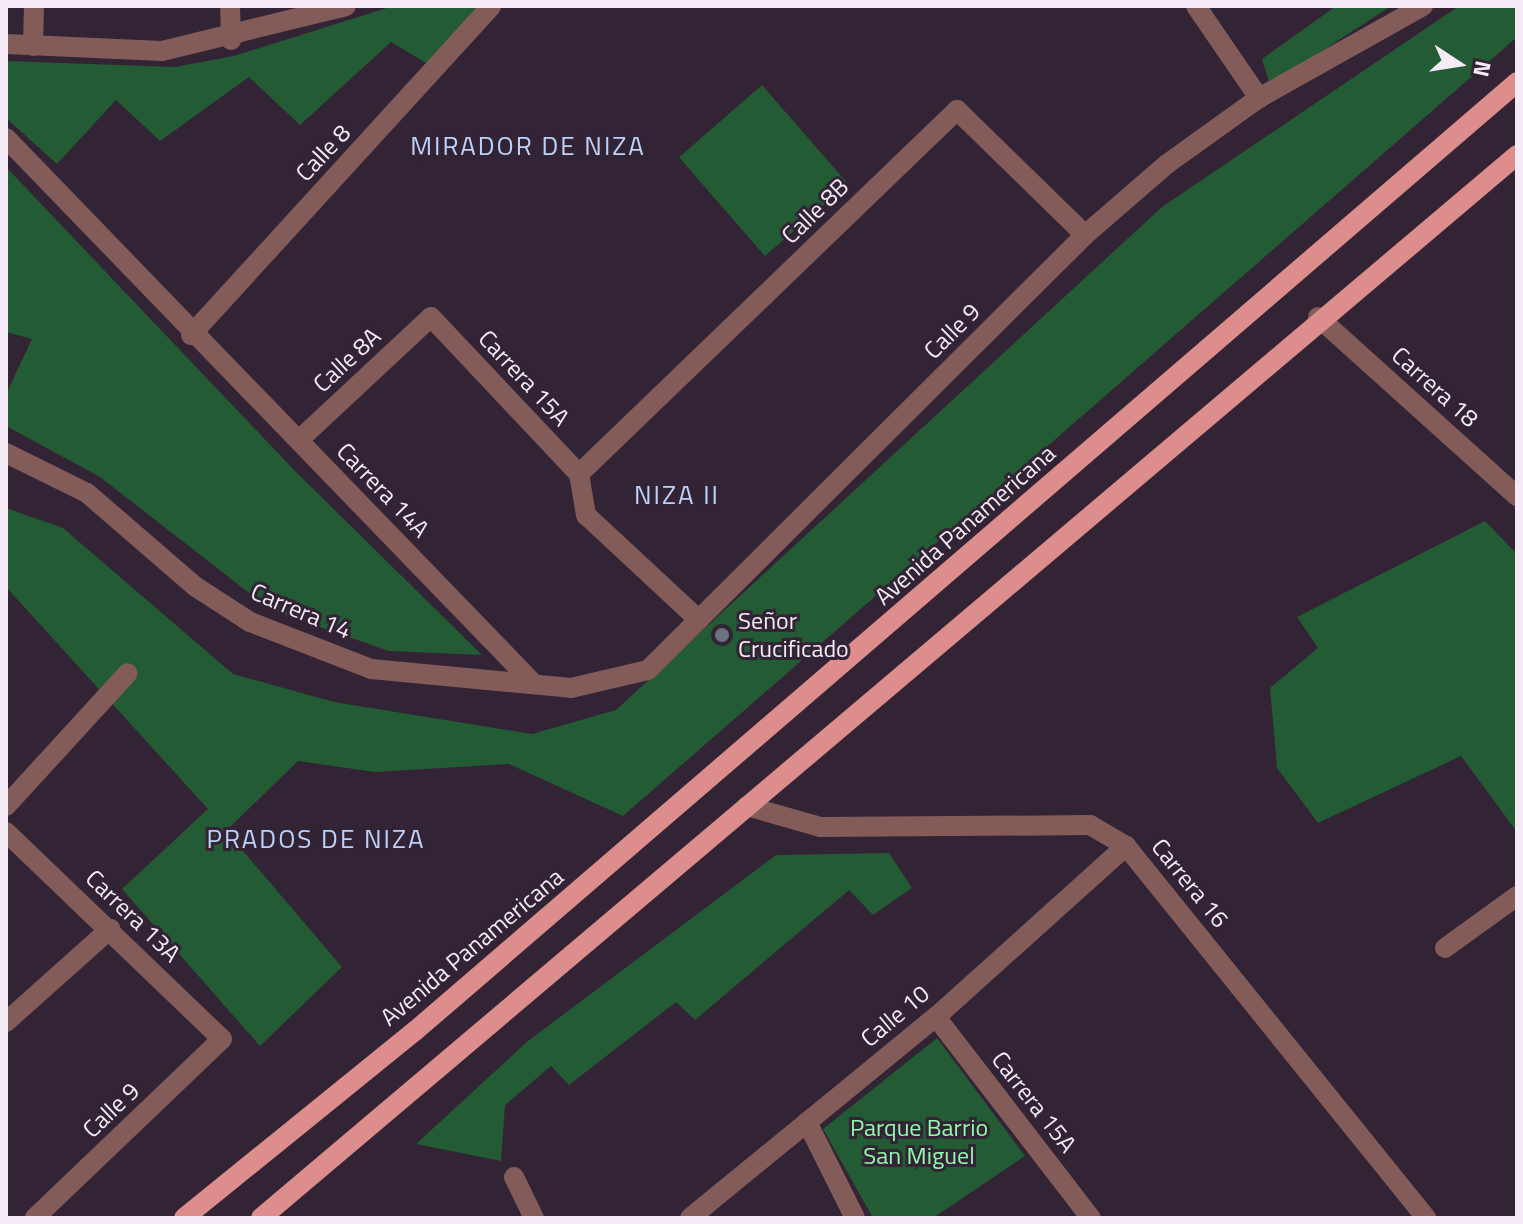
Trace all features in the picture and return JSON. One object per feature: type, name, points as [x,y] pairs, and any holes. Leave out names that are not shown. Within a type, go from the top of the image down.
[{"type":"main road","name":"Avenida Panamericana","points":[[184,1218],[415,1031],[1517,82]]},
{"type":"main road","points":[[261,1218],[1318,317],[1517,155]]},
{"type":"street","points":[[33,46],[34,6]]},
{"type":"street","points":[[230,6],[231,40]]},
{"type":"street","points":[[6,44],[162,51],[231,40],[346,6]]},
{"type":"street","name":"Calle 8","points":[[191,335],[491,6]]},
{"type":"street","points":[[1196,6],[1259,98]]},
{"type":"street","name":"Calle 9","points":[[534,684],[571,688],[648,670],[1085,235],[1167,164],[1259,98],[1423,6]]},
{"type":"street","name":"Calle 8B","points":[[579,474],[957,110],[1085,235]]},
{"type":"street","points":[[6,138],[191,335]]},
{"type":"street","name":"Carrera 15A","points":[[431,317],[579,474]]},
{"type":"street","name":"Calle 8A","points":[[299,440],[431,317]]},
{"type":"street","name":"Carrera 18","points":[[1318,317],[1517,496]]},
{"type":"street","name":"Carrera 14A","points":[[191,335],[299,440],[534,684]]},
{"type":"street","name":"Carrera 14","points":[[6,453],[87,493],[196,587],[250,622],[371,669],[534,684]]},
{"type":"street","points":[[579,474],[586,515],[699,620]]},
{"type":"street","points":[[6,806],[128,673]]},
{"type":"street","name":"Carrera 16","points":[[747,806],[820,827],[1090,825],[1126,846],[1426,1218]]},
{"type":"street","name":"Carrera 13A","points":[[6,832],[222,1039]]},
{"type":"street","name":"Calle 10","points":[[690,1218],[936,1017],[1126,846]]},
{"type":"street","points":[[1445,948],[1517,896]]},
{"type":"street","points":[[6,1022],[110,929]]},
{"type":"street","name":"Carrera 15A","points":[[936,1017],[1091,1218]]},
{"type":"street","name":"Calle 9","points":[[35,1218],[222,1039]]},
{"type":"street","points":[[807,1122],[855,1218]]},
{"type":"street","points":[[514,1177],[534,1218]]},
{"type":"green space","points":[[393,6],[479,6],[426,63],[391,42],[300,125],[249,77],[160,141],[116,100],[57,164],[6,118],[6,61],[175,67],[234,56]]},
{"type":"green space","points":[[1336,6],[1391,6],[1270,85],[1262,59]]},
{"type":"green space","points":[[1459,6],[1517,6],[1517,37],[623,816],[509,764],[375,772],[298,761],[226,831],[342,967],[260,1046],[122,889],[208,809],[6,587],[6,508],[63,528],[233,674],[334,702],[532,734],[616,710],[1162,207]]},
{"type":"green space","points":[[762,85],[848,184],[765,256],[679,157]]},
{"type":"green space","points":[[6,167],[295,471],[482,655],[389,651],[271,610],[100,477],[6,426],[6,394],[32,339],[6,332]]},
{"type":"green space","points":[[1485,521],[1517,554],[1517,832],[1461,756],[1318,823],[1277,768],[1270,688],[1318,648],[1297,617]]},
{"type":"green space","points":[[889,853],[912,888],[873,915],[849,890],[695,1020],[676,1002],[569,1085],[551,1066],[505,1105],[501,1161],[416,1144],[528,1041],[776,855]]},
{"type":"green space","name":"Parque Barrio San Miguel","points":[[937,1038],[1025,1156],[933,1218],[873,1218],[823,1129]]},
{"type":"place","name":"Señor Crucificado","points":[[722,635]]},
{"type":"district","name":"MIRADOR DE NIZA","points":[[528,146]]},
{"type":"district","name":"NIZA II","points":[[677,495]]},
{"type":"district","name":"PRADOS DE NIZA","points":[[316,839]]}]
